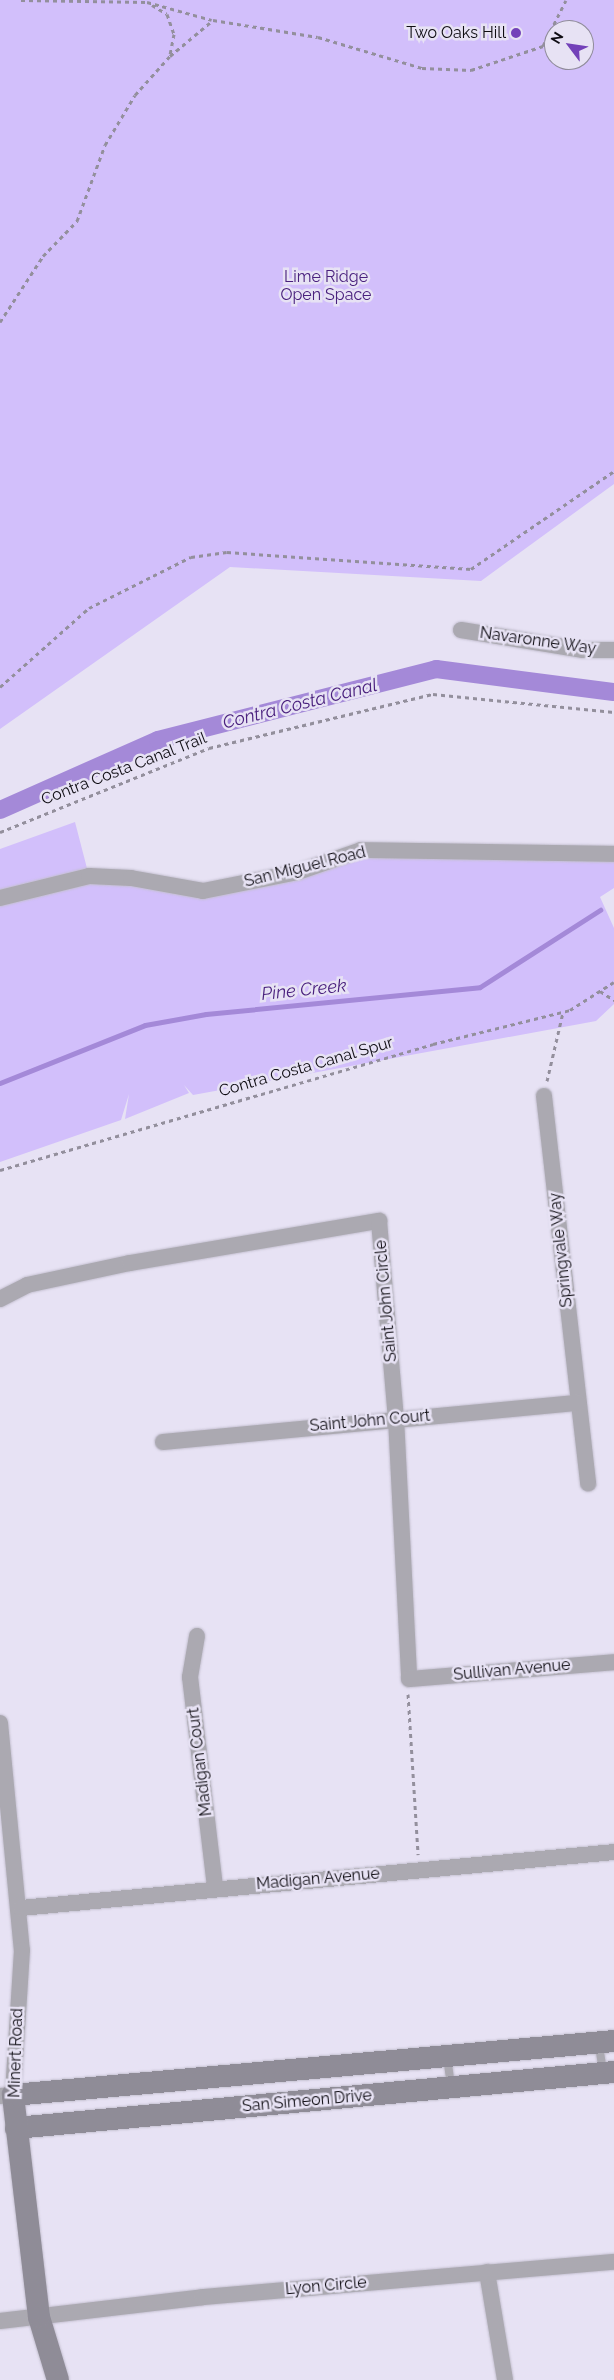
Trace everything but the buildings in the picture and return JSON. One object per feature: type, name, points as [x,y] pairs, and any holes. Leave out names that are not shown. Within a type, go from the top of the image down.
[{"type":"street","name":"Navaronne Way","points":[[461,630],[583,650],[614,650]]},
{"type":"street","name":"San Miguel Road","points":[[0,898],[89,876],[132,878],[203,892],[298,872],[361,850],[614,854]]},
{"type":"street","name":"Springvale Way","points":[[544,1096],[588,1484]]},
{"type":"street","name":"Saint John Circle","points":[[0,1299],[27,1285],[130,1263],[379,1221],[396,1418],[409,1679]]},
{"type":"street","name":"Saint John Court","points":[[163,1442],[396,1418],[578,1403]]},
{"type":"street","name":"Madigan Court","points":[[197,1636],[190,1677],[215,1888]]},
{"type":"street","name":"Sullivan Avenue","points":[[409,1679],[614,1662]]},
{"type":"street","name":"Minert Road","points":[[0,1723],[21,1908],[7,2095],[8,2129],[39,2318],[58,2380]]},
{"type":"street","name":"Madigan Avenue","points":[[21,1908],[215,1888],[614,1852]]},
{"type":"street","name":"San Simeon Drive","points":[[7,2095],[606,2042]]},
{"type":"street","name":"San Simeon Drive","points":[[8,2129],[608,2073]]},
{"type":"street","name":"Lyon Circle","points":[[0,2322],[202,2297],[614,2262]]},
{"type":"street","points":[[487,2272],[505,2380]]},
{"type":"lane","points":[[606,2042],[608,2073]]},
{"type":"lane","points":[[446,2056],[451,2087]]},
{"type":"path","points":[[21,0],[147,2],[213,20],[318,36],[422,68],[472,70],[543,46],[566,0]]},
{"type":"path","points":[[147,2],[167,14],[174,34],[170,56]]},
{"type":"path","points":[[0,322],[43,256],[77,221],[105,145],[135,95],[170,56],[213,20]]},
{"type":"path","points":[[0,687],[89,608],[192,557],[227,552],[471,569],[614,471]]},
{"type":"path","name":"Contra Costa Canal Trail","points":[[0,832],[208,748],[433,694],[614,712]]},
{"type":"path","name":"Contra Costa Canal Spur","points":[[0,1170],[424,1047],[563,1012],[614,982]]},
{"type":"path","points":[[600,991],[614,1000]]},
{"type":"path","points":[[544,1096],[563,1012]]},
{"type":"path","points":[[409,1679],[419,1870]]},
{"type":"green space","name":"Lime Ridge Open Space","points":[[0,0],[614,0],[614,484],[481,581],[230,567],[0,729]]},
{"type":"green space","points":[[75,822],[89,876],[212,890],[361,850],[614,854],[614,888],[600,897],[614,928],[614,1004],[596,1021],[193,1095],[184,1085],[189,1093],[125,1119],[129,1094],[121,1120],[0,1162],[0,849]]},
{"type":"waterway","name":"Contra Costa Canal","points":[[0,810],[158,740],[436,669],[614,692]]},
{"type":"waterway","name":"Pine Creek","points":[[0,1083],[145,1025],[206,1014],[480,987],[600,910]]},
{"type":"place","name":"Two Oaks Hill","points":[[516,33]]}]
